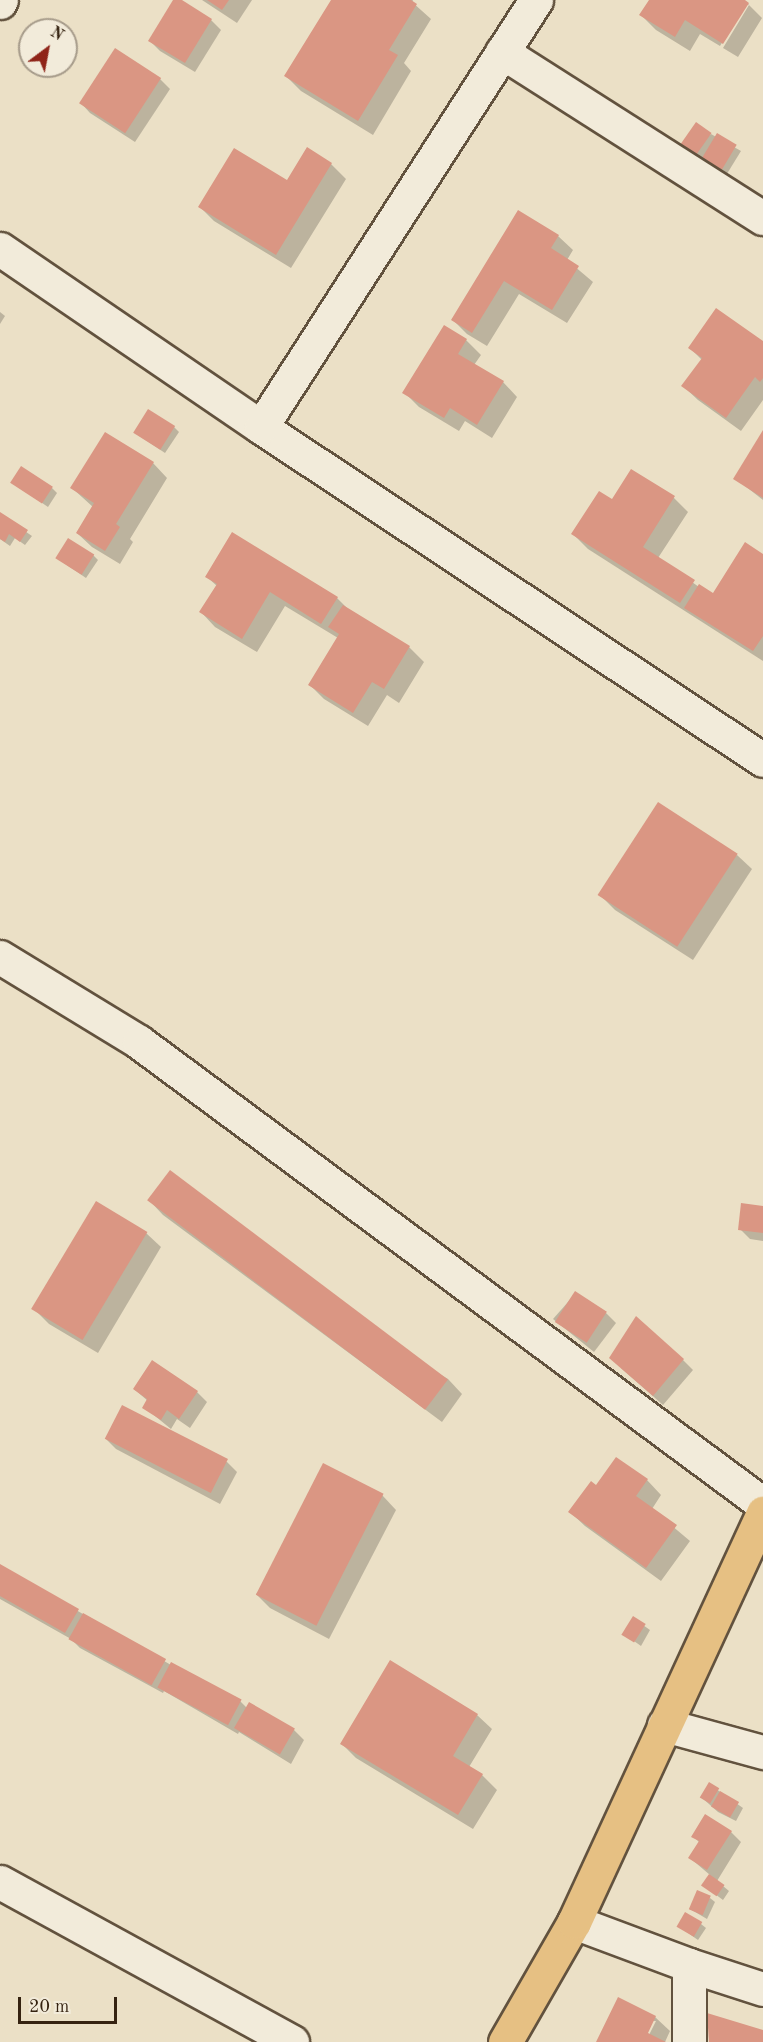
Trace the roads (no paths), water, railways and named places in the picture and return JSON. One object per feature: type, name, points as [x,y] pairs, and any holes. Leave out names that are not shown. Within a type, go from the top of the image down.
[{"type":"main road","points":[[505,2042],[574,1922],[763,1513]]},
{"type":"street","points":[[261,426],[536,0]]},
{"type":"street","points":[[502,52],[763,218]]},
{"type":"street","points":[[0,249],[261,426],[763,760]]},
{"type":"street","points":[[0,957],[139,1042],[763,1504]]},
{"type":"street","points":[[664,1725],[763,1752]]},
{"type":"street","points":[[0,1882],[292,2042]]},
{"type":"street","points":[[574,1922],[689,1965],[763,1989]]},
{"type":"street","points":[[688,2042],[689,1965]]}]
